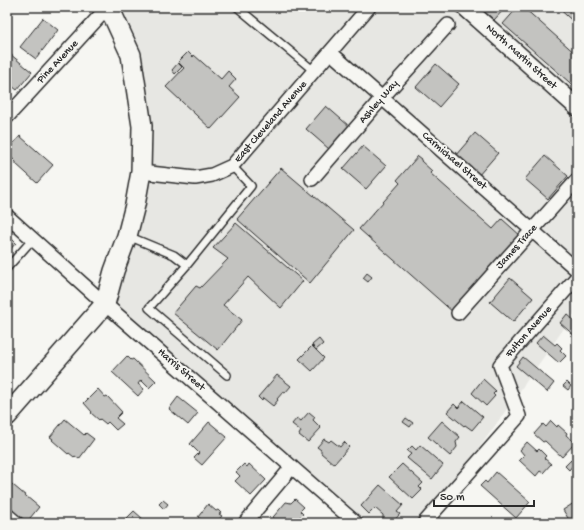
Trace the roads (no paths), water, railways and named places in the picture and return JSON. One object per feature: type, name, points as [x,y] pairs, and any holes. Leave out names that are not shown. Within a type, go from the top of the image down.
[{"type":"main road","points":[[7,416],[104,304],[114,271],[128,236],[136,206],[141,172],[142,126],[131,55],[108,7]]},
{"type":"street","name":"Pine Avenue","points":[[7,117],[108,7]]},
{"type":"street","name":"East Cleveland Avenue","points":[[141,172],[195,178],[212,175],[232,166],[369,7]]},
{"type":"street","name":"North Martin Street","points":[[465,7],[577,107]]},
{"type":"street","name":"Ashley Way","points":[[312,179],[448,25]]},
{"type":"street","name":"Carmichael Street","points":[[330,52],[577,270]]},
{"type":"street","name":"James Trace","points":[[458,313],[577,180]]},
{"type":"street","name":"Harris Street","points":[[7,216],[104,304],[356,523]]},
{"type":"street","name":"Fulton Avenue","points":[[424,523],[519,416],[500,365],[577,277]]},
{"type":"street","points":[[245,523],[292,467]]},
{"type":"lane","points":[[237,7],[314,71]]},
{"type":"lane","points":[[227,375],[149,308],[187,265],[251,186],[232,166]]},
{"type":"lane","points":[[128,236],[174,255],[187,265]]},
{"type":"lane","points":[[7,268],[33,239]]},
{"type":"lane","points":[[7,511],[21,523]]}]
